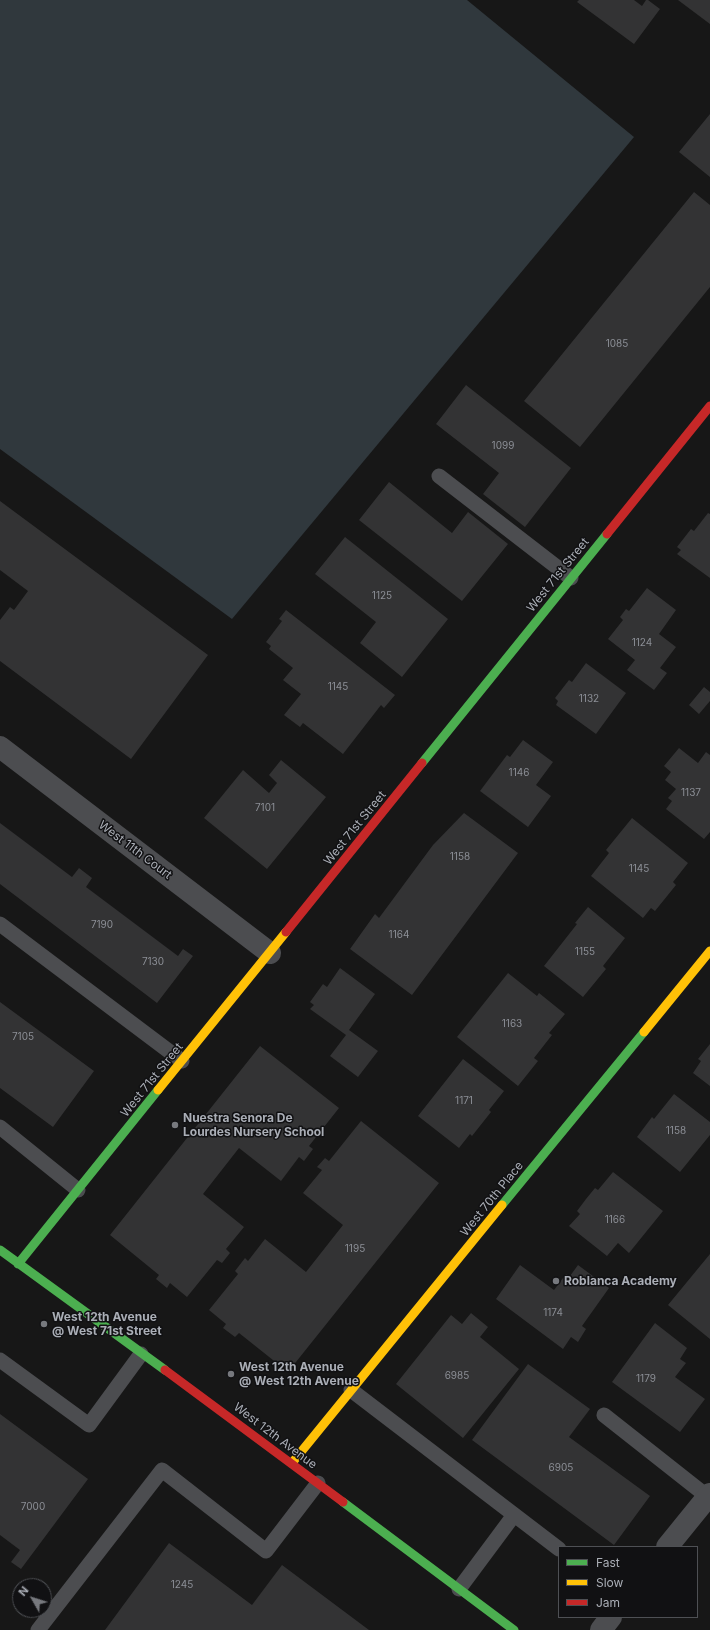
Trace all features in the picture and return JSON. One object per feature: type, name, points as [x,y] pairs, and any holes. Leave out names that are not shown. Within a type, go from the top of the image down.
[{"type":"street","name":"West 71st Street","points":[[18,1264],[710,406]]},
{"type":"street","name":"West 11th Court","points":[[0,748],[270,953]]},
{"type":"street","name":"West 70th Place","points":[[292,1463],[710,951]]},
{"type":"street","name":"West 12th Avenue","points":[[0,1250],[292,1463],[514,1630]]},
{"type":"street","points":[[668,1546],[709,1495]]},
{"type":"street","points":[[601,1630],[610,1618]]},
{"type":"lane","points":[[439,476],[571,578]]},
{"type":"lane","points":[[0,924],[182,1061]]},
{"type":"lane","points":[[0,1127],[78,1190]]},
{"type":"lane","points":[[0,1360],[89,1425],[141,1354]]},
{"type":"lane","points":[[351,1390],[558,1548]]},
{"type":"lane","points":[[604,1415],[709,1495]]},
{"type":"lane","points":[[38,1630],[162,1470],[266,1550],[318,1483]]},
{"type":"lane","points":[[459,1589],[514,1515]]},
{"type":"shaded area","points":[[0,0],[467,0],[634,137],[232,619],[0,449]]},
{"type":"building","points":[[579,0],[634,0],[642,6],[646,0],[648,0],[660,9],[634,44],[577,2]]},
{"type":"building","points":[[678,0],[710,0],[710,24]]},
{"type":"building","points":[[710,114],[710,177],[679,152]]},
{"type":"building","points":[[694,192],[710,205],[710,287],[580,447],[524,401]]},
{"type":"building","points":[[466,385],[571,468],[525,527],[483,494],[499,473],[436,424]]},
{"type":"building","points":[[389,482],[452,533],[468,512],[508,544],[462,601],[359,520]]},
{"type":"building","points":[[0,501],[208,655],[131,759],[0,661],[0,620],[10,607],[14,610],[28,591],[0,570]]},
{"type":"building","points":[[708,513],[710,514],[710,578],[677,554],[681,550],[677,547],[691,529],[694,531]]},
{"type":"building","points":[[345,537],[448,619],[402,677],[360,643],[376,622],[315,574]]},
{"type":"building","points":[[647,588],[676,610],[659,634],[676,647],[660,668],[667,673],[654,690],[627,670],[635,660],[608,639],[623,620],[620,617],[626,609],[629,611]]},
{"type":"building","points":[[286,610],[395,695],[384,708],[381,705],[343,754],[303,723],[300,727],[284,715],[301,694],[283,680],[293,668],[269,649],[271,646],[266,642],[282,621],[279,619]]},
{"type":"building","points":[[586,663],[626,693],[596,734],[556,705],[558,701],[555,698],[569,680],[572,682]]},
{"type":"building","points":[[704,687],[710,692],[710,701],[699,714],[689,705]]},
{"type":"building","points":[[523,740],[553,762],[536,785],[551,796],[528,827],[480,791],[507,755],[510,757]]},
{"type":"building","points":[[679,748],[698,763],[706,752],[710,755],[710,832],[704,839],[666,809],[672,801],[668,798],[676,789],[665,780],[671,772],[664,766]]},
{"type":"building","points":[[281,760],[326,797],[267,869],[204,818],[243,770],[269,793],[277,783],[269,775]]},
{"type":"building","points":[[464,813],[518,853],[412,995],[350,949],[375,914],[379,918],[433,845]]},
{"type":"building","points":[[632,818],[688,863],[673,882],[676,885],[655,911],[651,908],[643,918],[591,876],[609,853],[606,850]]},
{"type":"building","points":[[0,823],[72,877],[79,868],[92,878],[86,887],[178,956],[183,949],[193,956],[157,1003],[0,884]]},
{"type":"building","points":[[588,907],[625,938],[603,966],[606,969],[583,997],[544,966],[577,924],[575,923]]},
{"type":"building","points":[[340,968],[375,994],[349,1030],[378,1051],[358,1077],[330,1056],[346,1035],[310,1009],[314,1005],[310,1002],[323,984],[327,987]]},
{"type":"building","points":[[508,973],[537,996],[539,993],[565,1014],[549,1033],[552,1035],[534,1058],[538,1061],[518,1086],[457,1037]]},
{"type":"building","points":[[0,1002],[94,1071],[53,1127],[0,1088]]},
{"type":"building","points":[[710,1044],[710,1086],[693,1073],[701,1061],[698,1059]]},
{"type":"building","points":[[260,1046],[339,1108],[309,1146],[313,1149],[304,1161],[299,1157],[281,1181],[239,1148],[203,1194],[244,1227],[226,1249],[230,1253],[222,1263],[217,1260],[187,1297],[170,1283],[167,1288],[156,1279],[159,1275],[110,1235]]},
{"type":"building","points":[[463,1059],[504,1091],[489,1110],[491,1112],[472,1136],[470,1134],[459,1148],[418,1116]]},
{"type":"building","points":[[674,1094],[710,1122],[710,1135],[680,1172],[637,1137],[652,1117],[654,1119]]},
{"type":"building","points":[[361,1121],[439,1183],[288,1372],[239,1333],[235,1337],[223,1328],[226,1324],[209,1310],[238,1274],[235,1271],[245,1258],[248,1261],[265,1239],[306,1272],[343,1225],[303,1193],[322,1170],[317,1167],[325,1158],[329,1161]]},
{"type":"building","points":[[613,1172],[663,1211],[629,1253],[618,1243],[607,1256],[569,1226],[580,1214],[577,1211],[586,1199],[595,1188],[598,1190]]},
{"type":"building","points":[[710,1254],[710,1339],[668,1305]]},
{"type":"building","points":[[520,1265],[554,1290],[566,1274],[570,1276],[578,1265],[609,1288],[582,1326],[586,1329],[578,1342],[571,1337],[563,1349],[496,1299]]},
{"type":"building","points":[[471,1313],[488,1327],[480,1337],[519,1369],[463,1438],[396,1384],[451,1315],[462,1324]]},
{"type":"building","points":[[655,1323],[687,1348],[680,1359],[686,1363],[675,1377],[705,1399],[680,1432],[612,1382]]},
{"type":"building","points":[[528,1364],[590,1409],[569,1437],[650,1496],[614,1545],[472,1440]]},
{"type":"building","points":[[0,1414],[88,1479],[21,1569],[11,1562],[20,1550],[0,1535]]},
{"type":"building","points":[[169,1543],[252,1605],[282,1565],[369,1630],[105,1630]]},
{"type":"traffic: fast","points":[[422,763],[607,534]]},
{"type":"traffic: fast","points":[[502,1205],[644,1032]]},
{"type":"traffic: fast","points":[[18,1264],[158,1090]]},
{"type":"traffic: fast","points":[[0,1250],[165,1370]]},
{"type":"traffic: fast","points":[[343,1502],[514,1630]]},
{"type":"traffic: slow","points":[[158,1090],[286,932]]},
{"type":"traffic: slow","points":[[644,1032],[710,951]]},
{"type":"traffic: slow","points":[[292,1463],[502,1205]]},
{"type":"traffic: jam","points":[[607,534],[710,406]]},
{"type":"traffic: jam","points":[[286,932],[422,763]]},
{"type":"traffic: jam","points":[[165,1370],[343,1502]]},
{"type":"place","name":"Nuestra Senora De Lourdes Nursery School","points":[[175,1125]]},
{"type":"place","name":"Roblanca Academy","points":[[556,1281]]},
{"type":"place","name":"West 12th Avenue @ West 71st Street","points":[[44,1324]]},
{"type":"place","name":"West 12th Avenue @ West 12th Avenue","points":[[231,1374]]}]
